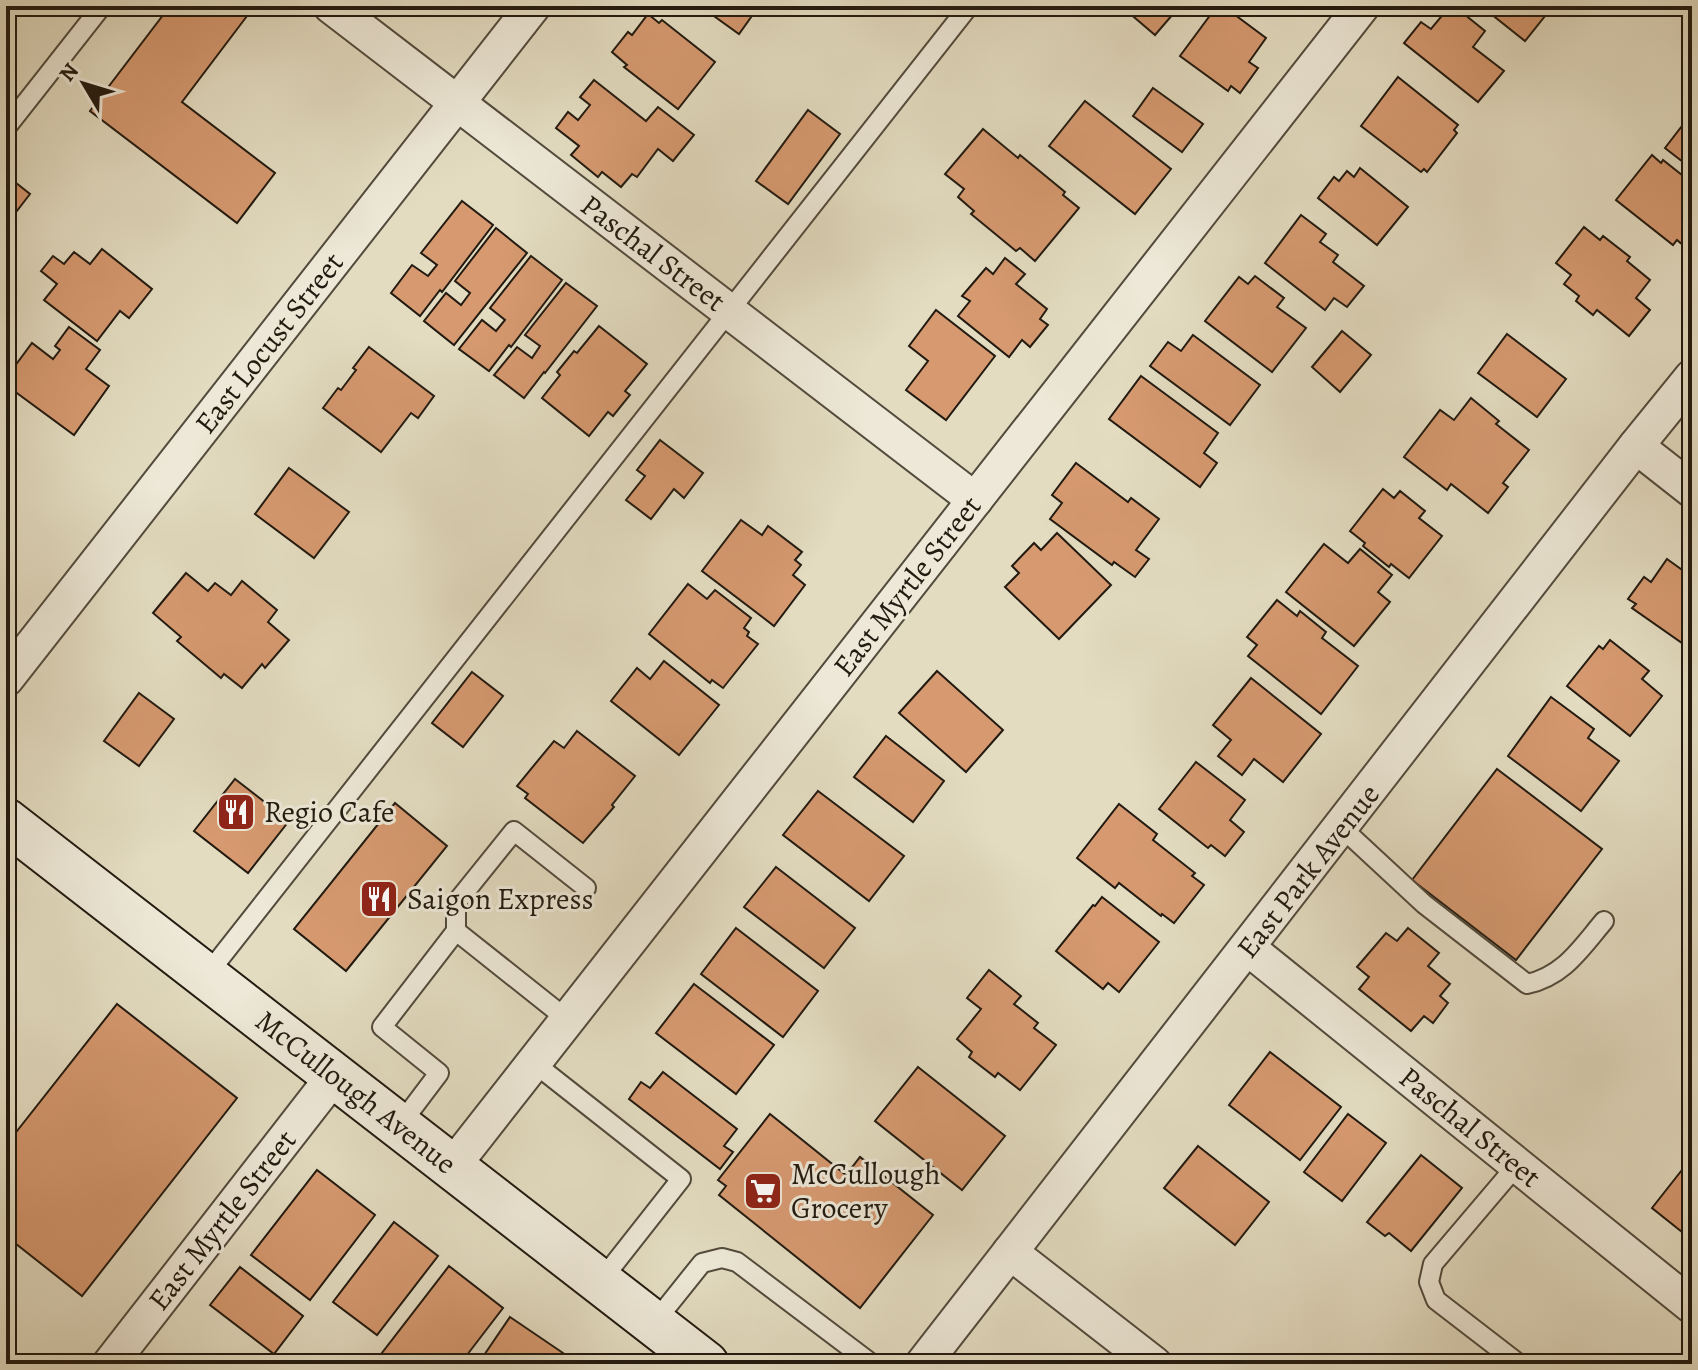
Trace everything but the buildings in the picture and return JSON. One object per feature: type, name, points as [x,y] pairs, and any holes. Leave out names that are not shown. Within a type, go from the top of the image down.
[{"type":"main road","name":"McCullough Avenue","points":[[6,821],[706,1364]]},
{"type":"street","name":"Paschal Street","points":[[331,6],[975,500]]},
{"type":"street","name":"East Locust Street","points":[[6,679],[533,6]]},
{"type":"street","name":"East Myrtle Street","points":[[452,1167],[1362,6]]},
{"type":"street","name":"East Park Avenue","points":[[923,1364],[1692,377]]},
{"type":"street","points":[[1636,446],[1692,490]]},
{"type":"street","name":"Paschal Street","points":[[1248,948],[1692,1306]]},
{"type":"street","name":"East Myrtle Street","points":[[110,1364],[334,1076]]},
{"type":"street","points":[[1010,1252],[1154,1364]]},
{"type":"lane","points":[[6,128],[102,6]]},
{"type":"lane","points":[[206,976],[969,6]]},
{"type":"lane","points":[[1341,827],[1424,904],[1527,984],[1543,981],[1568,964],[1604,921]]},
{"type":"lane","points":[[398,1127],[439,1073],[382,1027],[456,931],[456,903],[514,831],[586,888]]},
{"type":"lane","points":[[456,931],[568,1020]]},
{"type":"lane","points":[[534,1063],[681,1179],[600,1282]]},
{"type":"lane","points":[[1517,1165],[1433,1264],[1429,1282],[1436,1300],[1519,1364]]},
{"type":"lane","points":[[654,1323],[702,1263],[722,1258],[737,1262],[872,1364]]},
{"type":"place","name":"Regio Cafe","points":[[236,812]]},
{"type":"place","name":"Saigon Express","points":[[379,899]]},
{"type":"place","name":"McCullough Grocery","points":[[763,1191]]}]
